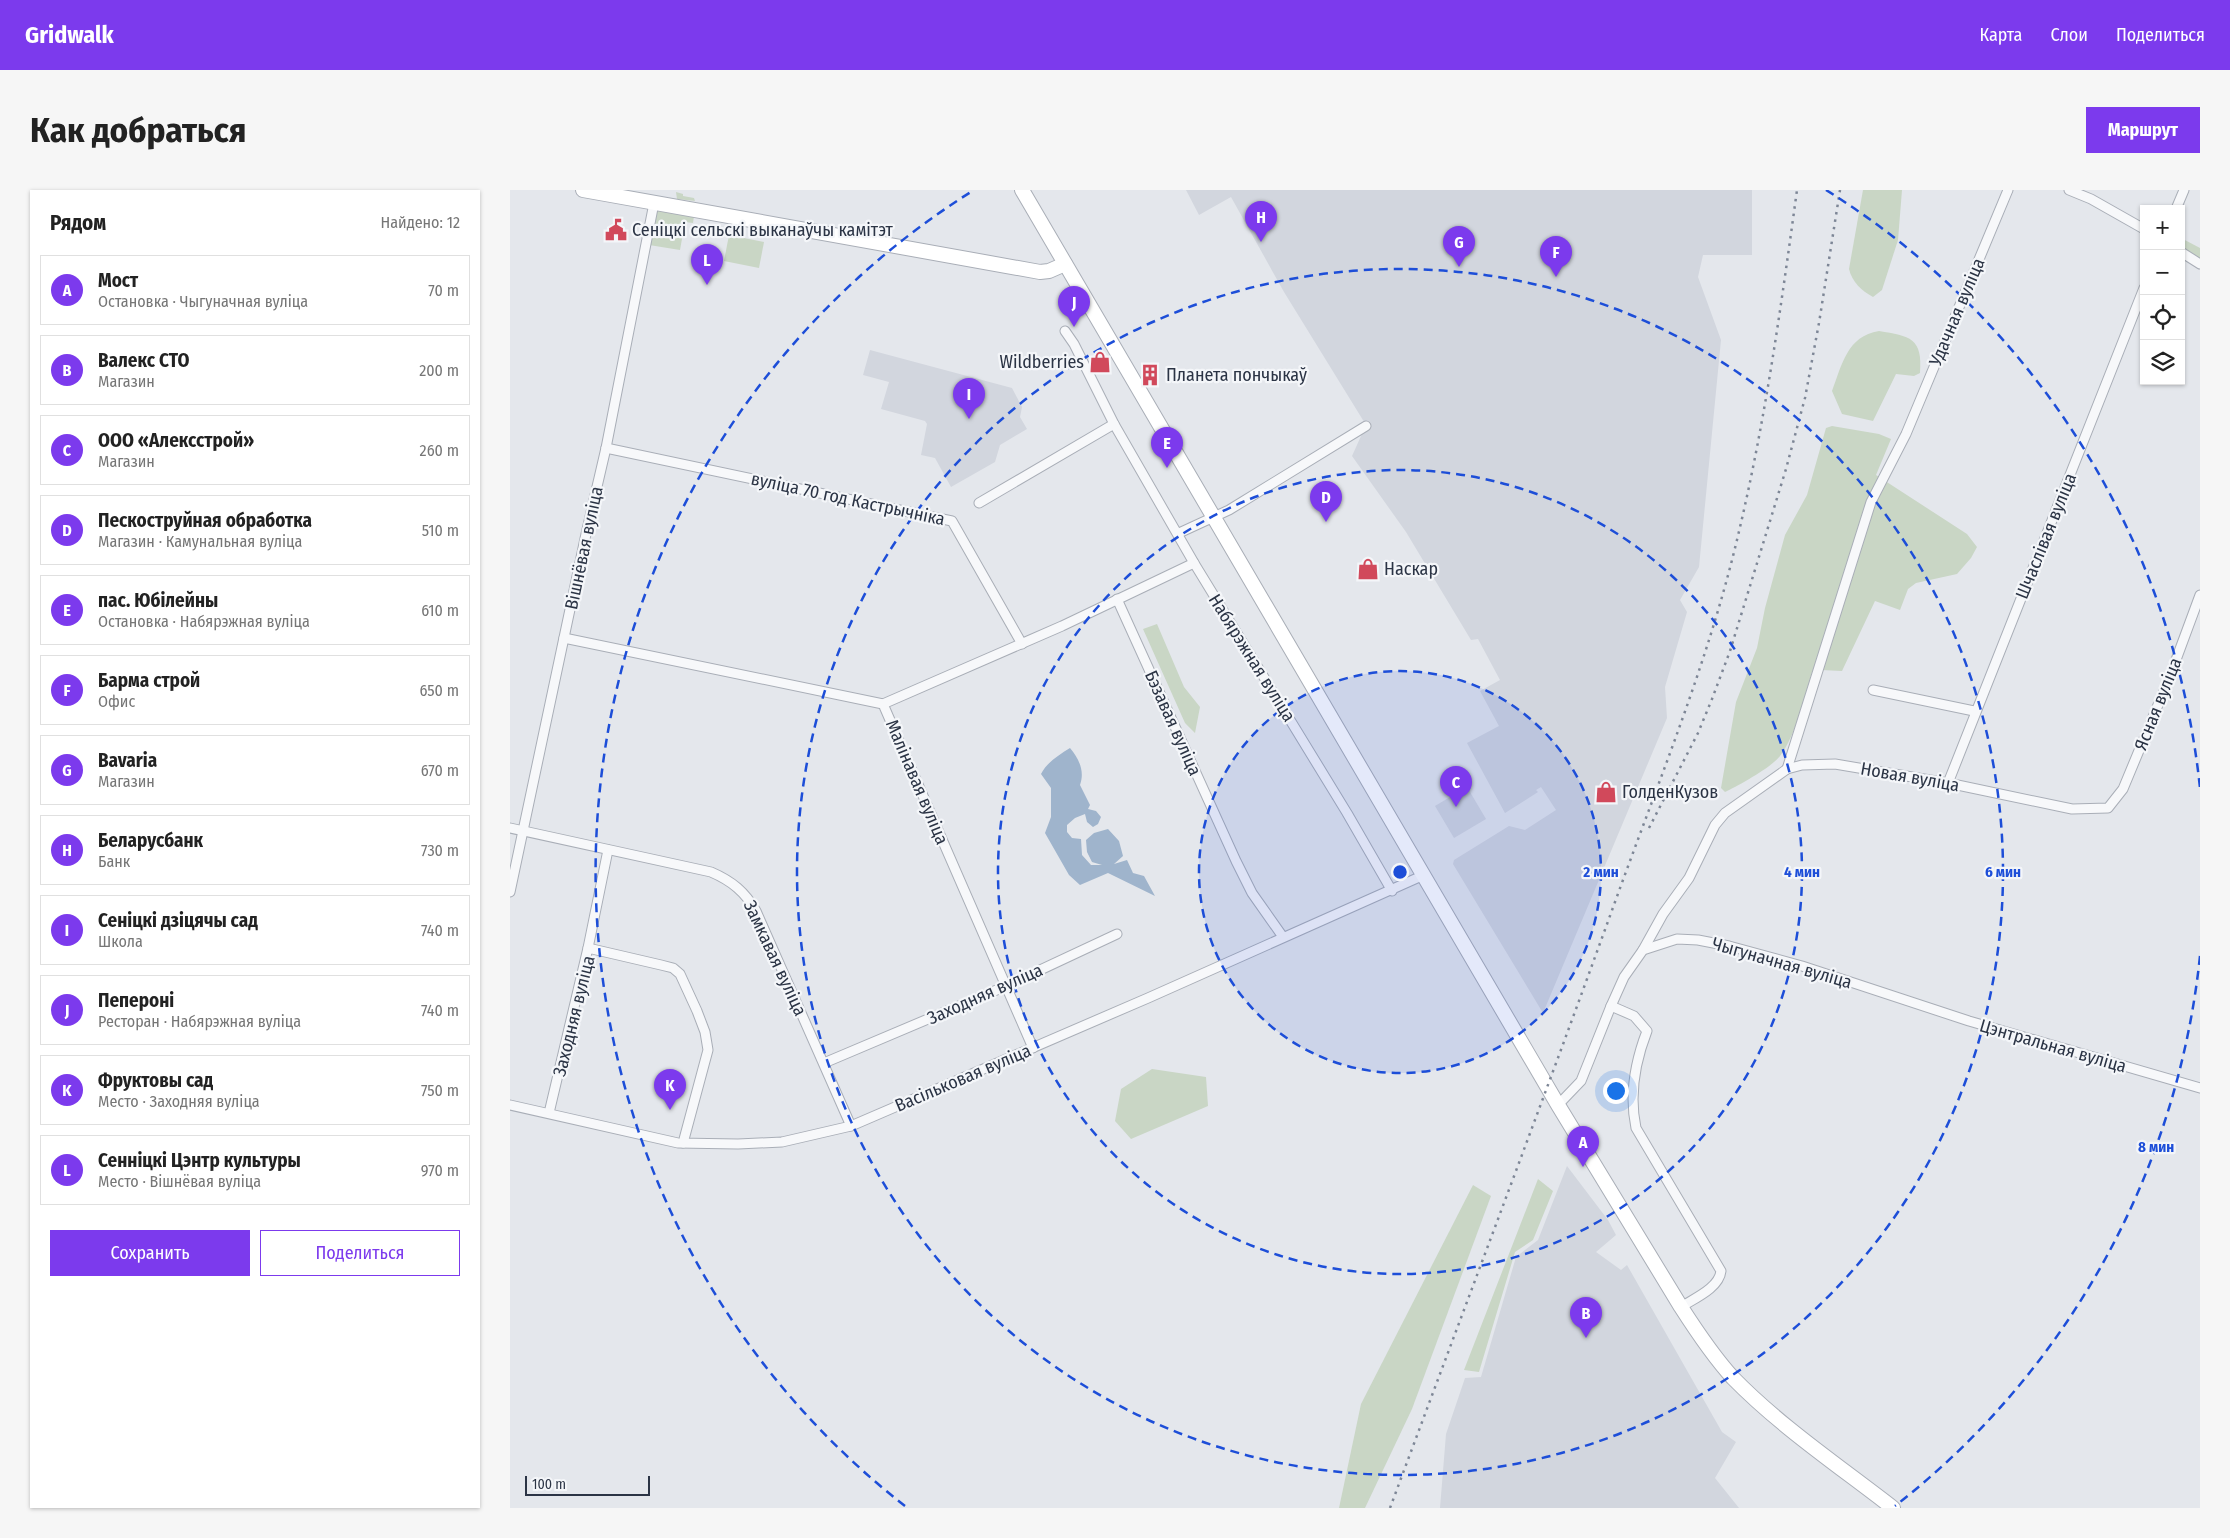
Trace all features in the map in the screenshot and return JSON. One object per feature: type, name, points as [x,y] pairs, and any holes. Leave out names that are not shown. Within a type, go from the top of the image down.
[{"type":"street","points":[[583,190],[1034,271],[1049,271],[1065,264]]},
{"type":"street","points":[[1022,190],[1212,518],[1558,1105],[1681,1307],[1719,1361],[1756,1399],[1893,1508]]},
{"type":"street","name":"Удачная вуліца","points":[[1787,769],[1871,502],[1906,434],[2008,190]]},
{"type":"street","points":[[2068,190],[2091,199],[2140,227]]},
{"type":"street","points":[[2178,205],[2184,190]]},
{"type":"street","name":"Вішнёвая вуліца","points":[[510,892],[606,448],[654,203]]},
{"type":"street","points":[[2185,255],[2200,264]]},
{"type":"street","name":"Шчаслівая вуліца","points":[[1948,783],[1974,711],[2067,485],[2141,295]]},
{"type":"street","name":"Набярэжная вуліца","points":[[1065,331],[1074,344],[1114,424],[1179,533],[1194,563],[1347,813],[1392,891]]},
{"type":"street","points":[[979,503],[1114,424]]},
{"type":"street","points":[[1179,533],[1241,502],[1366,426]]},
{"type":"street","name":"вуліца 70 год Кастрычніка","points":[[606,448],[952,520],[1022,644]]},
{"type":"street","points":[[883,704],[1022,644],[1194,563]]},
{"type":"street","name":"Ясная вуліца","points":[[2108,808],[2123,789],[2170,676],[2200,595]]},
{"type":"street","name":"Бэзавая вуліца","points":[[1117,599],[1236,860],[1252,892],[1283,937]]},
{"type":"street","name":"Малінавая вуліца","points":[[564,638],[883,704],[1033,1048]]},
{"type":"street","points":[[1873,690],[1974,711]]},
{"type":"street","name":"Новая вуліца","points":[[1643,950],[1662,914],[1689,878],[1715,825],[1725,813],[1787,769],[1802,765],[1835,764],[1948,783],[2072,808],[2108,808]]},
{"type":"street","name":"Замкавая вуліца","points":[[510,828],[711,872],[727,879],[739,888],[756,911],[851,1126]]},
{"type":"street","points":[[588,948],[608,850]]},
{"type":"street","name":"Васільковая вуліца","points":[[510,1105],[683,1143],[738,1144],[782,1142],[851,1126],[1392,891],[1424,875]]},
{"type":"street","name":"Заходняя вуліца","points":[[824,1063],[1006,986],[1117,934]]},
{"type":"street","name":"Чыгуначная вуліца","points":[[1643,950],[1677,940],[1698,940],[1729,946],[1802,966],[1906,1001]]},
{"type":"street","name":"Заходняя вуліца","points":[[549,1114],[588,948],[672,968],[680,974],[697,1011],[708,1050],[683,1143]]},
{"type":"street","points":[[1558,1105],[1581,1081],[1624,977],[1643,950]]},
{"type":"street","name":"Цэнтральная вуліца","points":[[1906,1001],[2200,1088]]},
{"type":"street","points":[[1611,1006],[1634,1016],[1647,1030],[1640,1049],[1634,1079],[1633,1110],[1636,1128],[1721,1271],[1720,1279],[1716,1284],[1681,1307]]},
{"type":"shaded area","points":[[1186,190],[1752,190],[1752,255],[1703,255],[1698,277],[1721,340],[1699,567],[1680,600],[1687,612],[1665,687],[1667,718],[1543,1013],[1453,864],[1454,860],[1509,826],[1525,830],[1556,810],[1541,787],[1536,790],[1538,792],[1505,813],[1467,743],[1499,726],[1480,691],[1500,680],[1478,639],[1471,640],[1406,532],[1352,456],[1366,425],[1284,292],[1231,197],[1199,215]]},
{"type":"shaded area","points":[[870,350],[1012,388],[1022,407],[1020,417],[1027,429],[1000,445],[995,462],[951,487],[935,458],[921,455],[927,424],[925,421],[881,409],[889,382],[863,375]]},
{"type":"shaded area","points":[[1467,787],[1486,819],[1454,838],[1435,806]]},
{"type":"shaded area","points":[[1567,1166],[1608,1220],[1616,1235],[1596,1252],[1621,1270],[1627,1265],[1722,1432],[1736,1442],[1715,1478],[1739,1508],[1440,1508],[1446,1434],[1465,1378],[1481,1377],[1516,1257],[1538,1240]]},
{"type":"green space","points":[[1863,190],[1902,190],[1898,240],[1882,290],[1873,297],[1858,286],[1852,278],[1849,269]]},
{"type":"green space","points":[[676,192],[683,194],[683,196],[694,198],[695,201],[677,199]]},
{"type":"green space","points":[[655,209],[694,216],[693,223],[685,222],[680,250],[649,245]]},
{"type":"green space","points":[[729,235],[764,242],[759,268],[724,261]]},
{"type":"green space","points":[[2185,240],[2200,248],[2200,259],[2185,250]]},
{"type":"green space","points":[[1879,331],[1906,337],[1917,346],[1920,373],[1914,376],[1896,374],[1873,421],[1842,414],[1832,391],[1847,353],[1860,339],[1868,334]]},
{"type":"green space","points":[[1832,426],[1879,434],[1891,439],[1876,475],[1967,534],[1977,547],[1971,558],[1957,574],[1916,583],[1908,589],[1900,610],[1875,601],[1842,671],[1821,670],[1812,672],[1791,738],[1780,756],[1763,771],[1725,792],[1721,788],[1736,702],[1757,648],[1765,608],[1785,535],[1807,495],[1826,428]]},
{"type":"green space","points":[[1157,624],[1184,687],[1200,707],[1195,733],[1185,723],[1143,629]]},
{"type":"green space","points":[[1152,1069],[1206,1077],[1208,1106],[1131,1139],[1115,1121],[1121,1089]]},
{"type":"green space","points":[[1538,1179],[1553,1191],[1533,1240],[1515,1252],[1479,1372],[1464,1370]]},
{"type":"green space","points":[[1473,1185],[1491,1196],[1412,1409],[1365,1508],[1339,1508],[1361,1404]]},
{"type":"water","points":[[1070,748],[1080,765],[1082,775],[1080,785],[1090,805],[1088,809],[1096,811],[1101,817],[1098,824],[1093,827],[1087,822],[1085,814],[1075,818],[1067,825],[1067,832],[1072,838],[1081,839],[1082,855],[1091,865],[1102,865],[1092,862],[1087,852],[1086,840],[1094,833],[1108,829],[1119,841],[1123,856],[1114,864],[1127,860],[1133,873],[1144,876],[1155,896],[1108,873],[1080,885],[1069,875],[1045,833],[1051,817],[1051,788],[1041,774],[1050,762]]},
{"type":"railway","points":[[1390,1508],[1560,1054],[1678,732],[1707,647],[1732,560],[1753,468],[1777,329],[1797,190]]},
{"type":"railway","points":[[1649,828],[1698,733],[1712,699],[1730,651],[1786,469],[1805,398],[1840,190]]},
{"type":"place","name":"Сеніцкі сельскі выканаўчы камітэт","points":[[616,230]]},
{"type":"place","name":"Беларусбанк","points":[[1261,242]]},
{"type":"place","name":"Bavaria","points":[[1459,267]]},
{"type":"place","name":"Барма строй","points":[[1556,277]]},
{"type":"place","name":"Сенніцкі Цэнтр культуры","points":[[707,285]]},
{"type":"place","name":"Пепероні","points":[[1074,327]]},
{"type":"place","name":"Wildberries","points":[[1100,362]]},
{"type":"place","name":"Планета пончыкаў","points":[[1150,375]]},
{"type":"place","name":"Сеніцкі дзіцячы сад","points":[[969,419]]},
{"type":"place","name":"пас. Юбілейны","points":[[1167,468]]},
{"type":"place","name":"Пескоструйная обработка","points":[[1326,522]]},
{"type":"place","name":"Наскар","points":[[1368,569]]},
{"type":"place","name":"ГолденКузов","points":[[1606,792]]},
{"type":"place","name":"ООО «Алексстрой»","points":[[1456,807]]},
{"type":"place","name":"Фруктовы сад","points":[[670,1110]]},
{"type":"place","name":"Мост","points":[[1583,1167]]},
{"type":"place","name":"Валекс СТО","points":[[1586,1338]]}]
